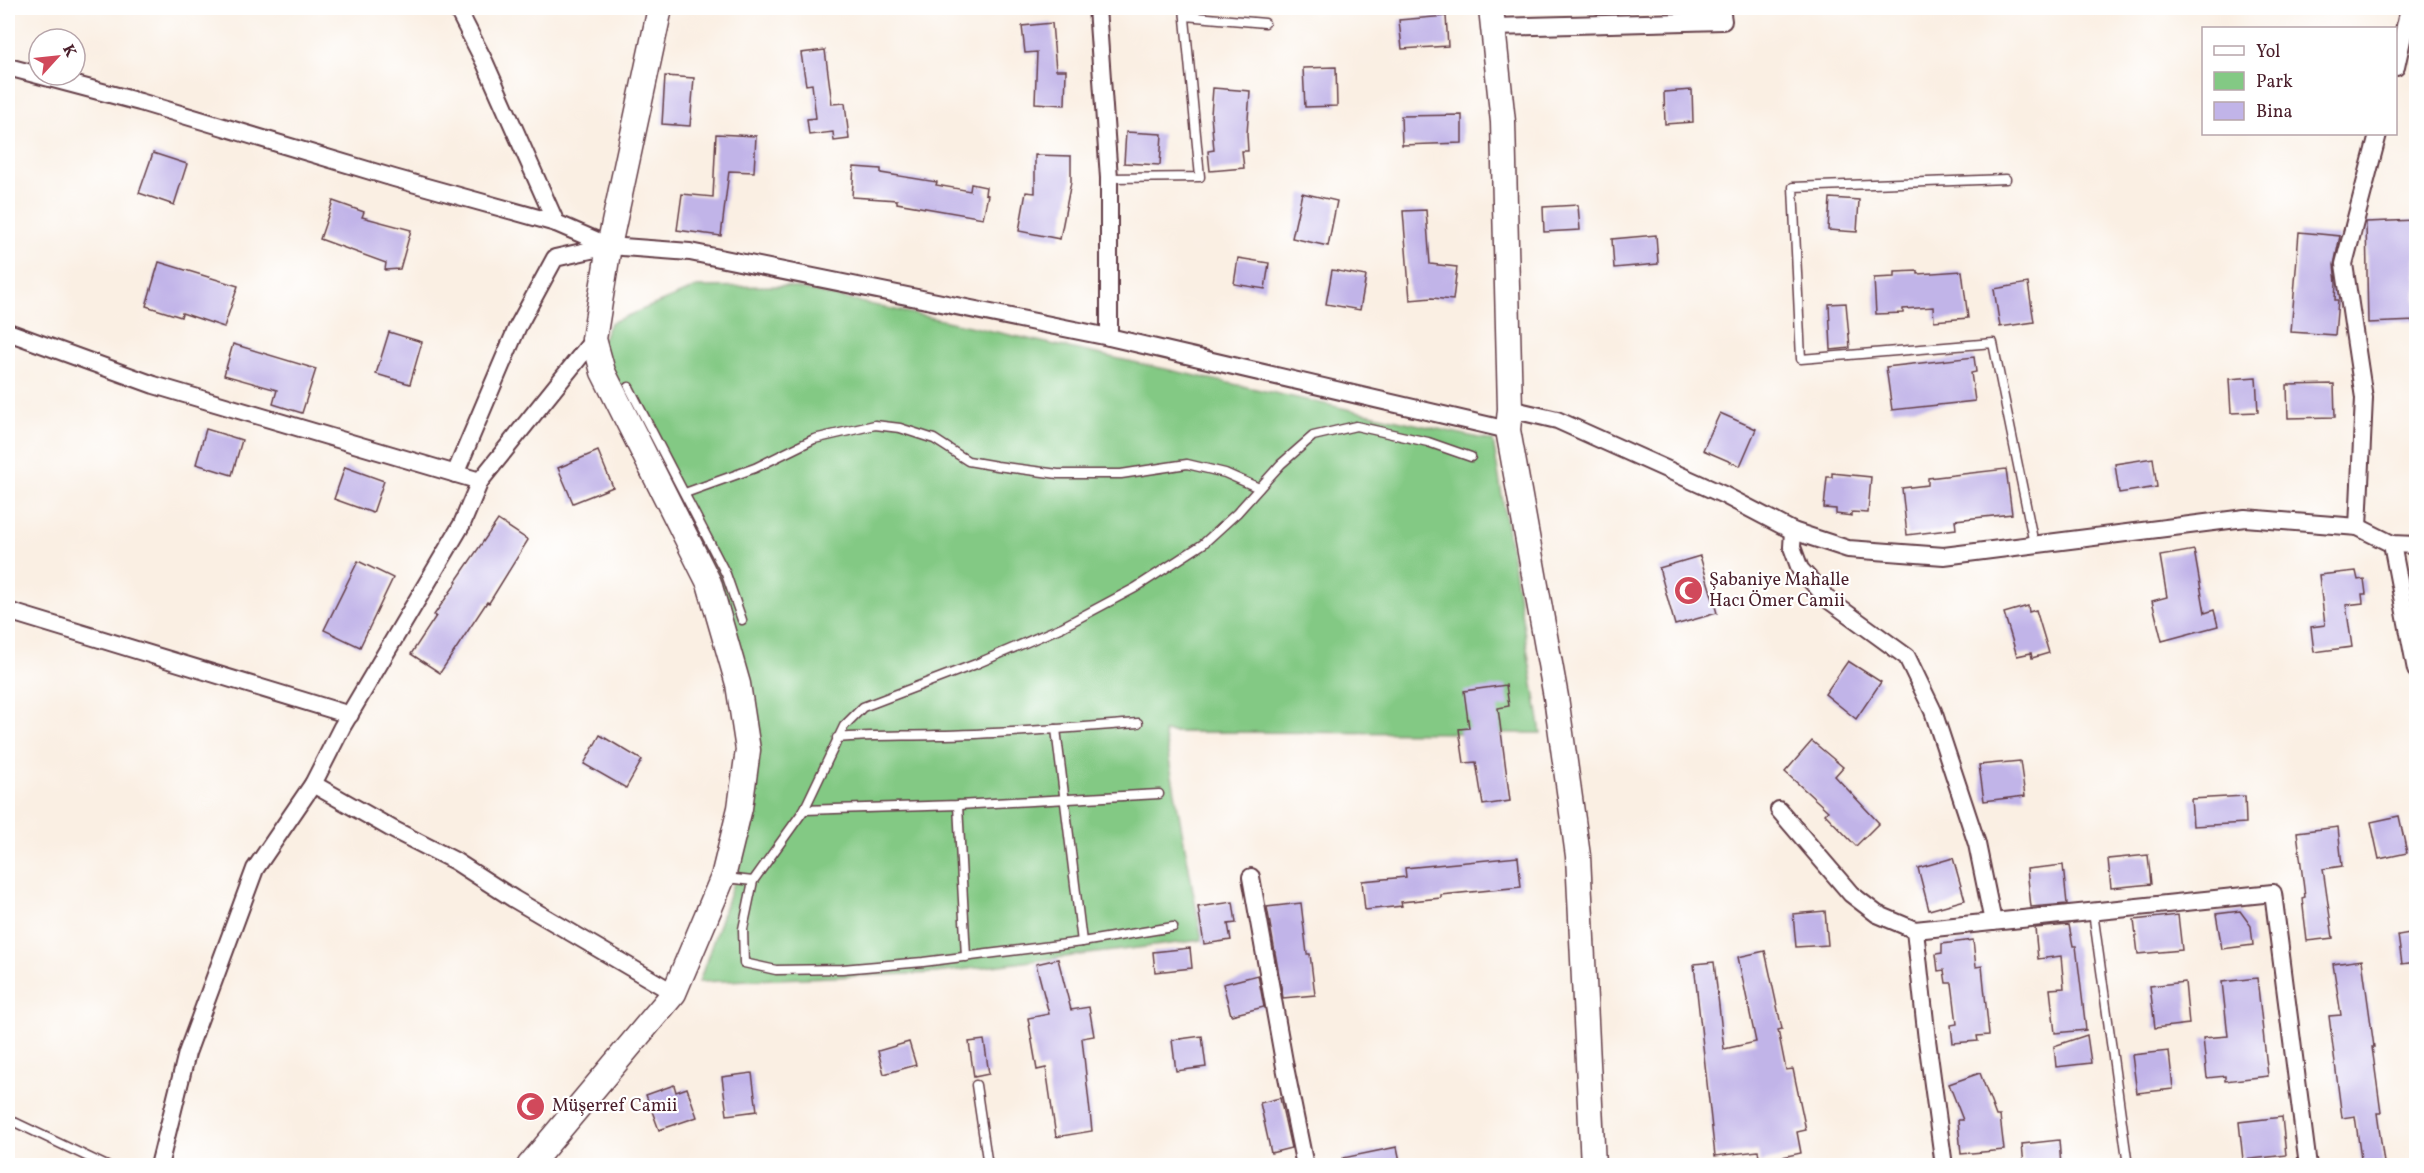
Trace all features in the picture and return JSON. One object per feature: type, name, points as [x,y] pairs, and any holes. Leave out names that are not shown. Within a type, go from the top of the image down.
[{"type":"street","points":[[457,8],[485,63],[556,223]]},
{"type":"street","points":[[529,1166],[674,993],[723,877],[740,808],[748,750],[738,684],[709,583],[603,372],[594,339],[609,246],[660,8]]},
{"type":"street","points":[[1097,8],[1109,178],[1109,337]]},
{"type":"street","points":[[1593,1166],[1578,856],[1556,697],[1509,420],[1503,122],[1492,17],[1723,21],[1721,8]]},
{"type":"street","points":[[2397,62],[2409,8]]},
{"type":"street","points":[[8,67],[140,102],[556,223],[609,246]]},
{"type":"street","points":[[2358,527],[2364,398],[2344,264],[2378,135]]},
{"type":"street","points":[[455,474],[517,328],[555,258],[609,246],[690,252],[1509,420],[1557,420],[1724,495],[1793,531],[1848,549],[1944,556],[2245,518],[2358,527],[2392,544],[2416,545]]},
{"type":"street","points":[[8,332],[154,385],[480,481]]},
{"type":"street","points":[[159,1166],[186,1053],[255,869],[313,784],[350,715],[462,524],[480,481],[594,339]]},
{"type":"street","points":[[1793,531],[1792,547],[1800,569],[1830,601],[1907,657],[1933,711],[1977,844],[1993,922]]},
{"type":"street","points":[[2392,544],[2416,670]]},
{"type":"street","points":[[8,611],[350,715]]},
{"type":"street","points":[[313,784],[394,830],[455,861],[514,899],[674,993]]},
{"type":"street","points":[[1779,810],[1851,894],[1877,914],[1915,930],[2272,893],[2308,1166]]},
{"type":"street","points":[[1251,877],[1305,1166]]},
{"type":"street","points":[[1915,930],[1944,1166]]},
{"type":"lane","points":[[1109,178],[1200,177],[1184,12],[1265,23]]},
{"type":"lane","points":[[2006,179],[1793,187],[1802,359],[1993,343],[2034,544]]},
{"type":"lane","points":[[629,387],[726,574],[742,620]]},
{"type":"lane","points":[[685,493],[754,468],[814,440],[875,426],[900,428],[934,439],[968,460],[997,466],[1058,474],[1121,474],[1187,464],[1225,473],[1259,488]]},
{"type":"lane","points":[[1173,927],[966,957],[842,969],[776,970],[744,963],[743,929],[753,881],[804,810],[844,726],[863,707],[976,664],[1062,627],[1135,588],[1203,544],[1237,513],[1281,464],[1313,436],[1356,426],[1428,442],[1471,457]]},
{"type":"lane","points":[[837,738],[884,734],[938,735],[1138,723]]},
{"type":"lane","points":[[1056,729],[1082,942]]},
{"type":"lane","points":[[804,810],[958,805],[1159,794]]},
{"type":"lane","points":[[958,805],[966,957]]},
{"type":"lane","points":[[723,877],[753,881]]},
{"type":"lane","points":[[2093,912],[2128,1166]]},
{"type":"lane","points":[[976,1085],[988,1166]]},
{"type":"lane","points":[[8,1119],[107,1166]]},
{"type":"green space","points":[[787,286],[1493,441],[1541,733],[1164,732],[1202,940],[935,973],[699,982],[741,861],[753,796],[758,718],[721,601],[600,345],[610,323],[697,287]]},
{"type":"building","points":[[1446,16],[1448,46],[1402,49],[1399,20]]},
{"type":"building","points":[[1052,23],[1056,70],[1066,70],[1065,105],[1035,103],[1037,52],[1025,53],[1022,26]]},
{"type":"building","points":[[825,50],[832,104],[845,103],[849,139],[834,141],[833,132],[809,135],[807,119],[816,118],[812,84],[806,85],[801,53]]},
{"type":"building","points":[[1336,67],[1337,106],[1305,107],[1303,68]]},
{"type":"building","points":[[665,76],[694,78],[690,126],[662,124]]},
{"type":"building","points":[[1213,88],[1250,91],[1248,151],[1242,151],[1244,168],[1210,171],[1208,151],[1214,150],[1211,115]]},
{"type":"building","points":[[1692,90],[1693,122],[1665,124],[1664,92]]},
{"type":"building","points":[[1462,115],[1462,143],[1402,145],[1401,116]]},
{"type":"building","points":[[1126,132],[1162,134],[1160,165],[1124,163]]},
{"type":"building","points":[[716,134],[756,136],[754,172],[729,171],[721,236],[677,230],[682,194],[713,197]]},
{"type":"building","points":[[153,153],[187,164],[174,205],[139,193]]},
{"type":"building","points":[[1035,155],[1071,156],[1071,182],[1060,239],[1019,231],[1026,192],[1035,193]]},
{"type":"building","points":[[854,167],[881,169],[881,173],[937,182],[936,185],[970,191],[971,184],[986,187],[985,194],[988,195],[983,218],[897,203],[897,200],[852,197]]},
{"type":"building","points":[[1302,193],[1337,201],[1328,246],[1292,238]]},
{"type":"building","points":[[1830,198],[1859,200],[1857,232],[1828,230]]},
{"type":"building","points":[[333,201],[364,212],[362,217],[411,230],[400,269],[385,270],[386,263],[320,239]]},
{"type":"building","points":[[1578,205],[1580,230],[1544,232],[1543,207]]},
{"type":"building","points":[[1426,210],[1430,264],[1457,267],[1453,300],[1432,298],[1410,300],[1403,211]]},
{"type":"building","points":[[2416,220],[2416,321],[2368,323],[2366,222]]},
{"type":"building","points":[[2299,232],[2340,236],[2334,265],[2335,300],[2338,300],[2335,335],[2291,332]]},
{"type":"building","points":[[1656,235],[1658,264],[1614,268],[1612,239]]},
{"type":"building","points":[[1238,258],[1269,263],[1265,289],[1234,284]]},
{"type":"building","points":[[159,262],[238,286],[224,327],[182,313],[181,317],[146,306]]},
{"type":"building","points":[[1332,270],[1366,276],[1360,310],[1326,304]]},
{"type":"building","points":[[1918,271],[1918,274],[1962,271],[1968,318],[1934,321],[1933,307],[1903,309],[1903,313],[1876,314],[1874,278],[1895,277],[1895,272]]},
{"type":"building","points":[[2028,283],[2034,322],[2000,327],[1994,289]]},
{"type":"building","points":[[1846,303],[1850,348],[1831,350],[1829,304]]},
{"type":"building","points":[[389,332],[422,342],[410,384],[376,374]]},
{"type":"building","points":[[233,344],[316,369],[302,413],[273,404],[277,390],[224,375]]},
{"type":"building","points":[[1974,357],[1976,372],[1971,373],[1975,401],[1892,410],[1886,367]]},
{"type":"building","points":[[2256,377],[2258,412],[2231,413],[2229,379]]},
{"type":"building","points":[[2334,384],[2335,417],[2288,418],[2287,385]]},
{"type":"building","points":[[1720,413],[1756,429],[1740,466],[1703,450]]},
{"type":"building","points":[[206,429],[242,440],[232,475],[196,464]]},
{"type":"building","points":[[598,451],[613,487],[573,503],[558,468]]},
{"type":"building","points":[[2153,458],[2157,487],[2119,493],[2115,464]]},
{"type":"building","points":[[345,467],[384,481],[373,513],[334,499]]},
{"type":"building","points":[[2006,469],[2012,514],[1955,520],[1956,529],[1907,535],[1902,488],[1928,485],[1928,478]]},
{"type":"building","points":[[1832,473],[1871,477],[1868,513],[1852,512],[1852,516],[1836,514],[1836,509],[1824,508],[1827,477],[1832,477]]},
{"type":"building","points":[[498,520],[528,540],[489,603],[487,602],[440,673],[411,654],[456,581]]},
{"type":"building","points":[[2194,550],[2205,613],[2214,610],[2218,626],[2162,641],[2152,601],[2167,597],[2160,556]]},
{"type":"building","name":"Şabaniye Mahalle Hacı Ömer Camii","points":[[1700,556],[1717,613],[1675,625],[1659,568]]},
{"type":"building","points":[[358,561],[393,578],[360,647],[324,630]]},
{"type":"building","points":[[2356,571],[2358,580],[2364,579],[2366,594],[2362,594],[2363,603],[2346,605],[2352,647],[2314,652],[2311,627],[2325,625],[2319,575]]},
{"type":"building","points":[[2028,606],[2029,612],[2036,610],[2049,653],[2032,658],[2031,653],[2017,656],[2004,613]]},
{"type":"building","points":[[1848,661],[1881,682],[1856,719],[1825,694]]},
{"type":"building","points":[[1506,685],[1509,706],[1498,708],[1510,801],[1483,805],[1476,762],[1464,763],[1459,729],[1469,728],[1464,691]]},
{"type":"building","points":[[600,735],[642,760],[626,788],[584,764]]},
{"type":"building","points":[[1812,741],[1843,767],[1835,776],[1879,823],[1856,846],[1825,814],[1828,811],[1785,772]]},
{"type":"building","points":[[2020,761],[2025,796],[1984,801],[1979,765]]},
{"type":"building","points":[[2245,796],[2246,823],[2193,826],[2191,799]]},
{"type":"building","points":[[2399,816],[2407,853],[2379,859],[2371,822]]},
{"type":"building","points":[[2338,827],[2342,866],[2323,869],[2333,938],[2307,941],[2302,898],[2305,897],[2297,832]]},
{"type":"building","points":[[2148,855],[2151,884],[2111,888],[2108,859]]},
{"type":"building","points":[[1518,857],[1521,887],[1441,895],[1441,898],[1401,902],[1402,906],[1365,910],[1362,881],[1406,877],[1405,868]]},
{"type":"building","points":[[1953,858],[1965,900],[1929,910],[1918,868]]},
{"type":"building","points":[[2063,865],[2067,904],[2031,907],[2027,869]]},
{"type":"building","points":[[1233,902],[1236,923],[1228,924],[1231,940],[1204,944],[1198,907]]},
{"type":"building","points":[[1301,903],[1315,995],[1283,998],[1267,907]]},
{"type":"building","points":[[1825,911],[1828,945],[1796,947],[1793,914]]},
{"type":"building","points":[[2240,911],[2251,926],[2253,945],[2222,949],[2216,914]]},
{"type":"building","points":[[2178,915],[2182,950],[2138,954],[2134,920]]},
{"type":"building","points":[[2069,925],[2073,946],[2076,946],[2086,1030],[2055,1033],[2050,989],[2064,988],[2061,956],[2038,959],[2035,928]]},
{"type":"building","points":[[2416,932],[2416,962],[2402,964],[2398,935]]},
{"type":"building","points":[[1973,940],[1976,967],[1982,966],[1989,1035],[1977,1036],[1978,1041],[1953,1043],[1951,1025],[1957,1024],[1952,983],[1946,983],[1944,970],[1938,971],[1936,954],[1942,953],[1942,944]]},
{"type":"building","points":[[1190,948],[1192,968],[1155,972],[1153,952]]},
{"type":"building","points":[[1765,951],[1782,1029],[1778,1030],[1786,1070],[1793,1069],[1806,1130],[1797,1132],[1801,1153],[1760,1162],[1758,1151],[1715,1156],[1694,964],[1714,962],[1724,1049],[1756,1042],[1738,957]]},
{"type":"building","points":[[1058,959],[1071,1010],[1089,1007],[1094,1036],[1082,1038],[1092,1131],[1056,1137],[1046,1068],[1037,1070],[1028,1018],[1049,1014],[1036,964]]},
{"type":"building","points":[[2362,960],[2374,1047],[2372,1047],[2381,1113],[2377,1113],[2384,1163],[2366,1166],[2362,1166],[2355,1116],[2342,1118],[2329,1016],[2341,1015],[2333,964]]},
{"type":"building","points":[[1258,975],[1264,1007],[1231,1015],[1223,984]]},
{"type":"building","points":[[2257,978],[2268,1076],[2225,1081],[2225,1076],[2207,1078],[2203,1038],[2228,1036],[2222,982]]},
{"type":"building","points":[[2185,982],[2189,1024],[2155,1028],[2150,986]]},
{"type":"building","points":[[2087,1035],[2091,1063],[2056,1067],[2054,1046]]},
{"type":"building","points":[[1202,1036],[1206,1067],[1176,1071],[1172,1040]]},
{"type":"building","points":[[984,1040],[989,1074],[974,1077],[969,1042]]},
{"type":"building","points":[[909,1042],[916,1065],[884,1074],[878,1051]]},
{"type":"building","points":[[2169,1051],[2173,1089],[2137,1093],[2132,1055]]},
{"type":"building","points":[[752,1073],[757,1111],[727,1115],[722,1077]]},
{"type":"building","points":[[1980,1073],[1996,1116],[2000,1116],[2004,1150],[1961,1154],[1958,1120],[1963,1120],[1949,1084]]},
{"type":"building","points":[[674,1085],[676,1092],[687,1088],[697,1117],[659,1130],[646,1095]]},
{"type":"building","points":[[1280,1098],[1291,1148],[1271,1153],[1260,1103]]},
{"type":"building","points":[[2282,1117],[2286,1155],[2243,1160],[2239,1122]]},
{"type":"building","points":[[2059,1140],[2061,1166],[2024,1166],[2022,1144]]},
{"type":"building","points":[[1397,1147],[1401,1166],[1344,1166],[1343,1158]]},
{"type":"place","name":"Şabaniye Mahalle Hacı Ömer Camii","points":[[1688,590]]},
{"type":"place","name":"Müşerref Camii","points":[[531,1106]]}]
